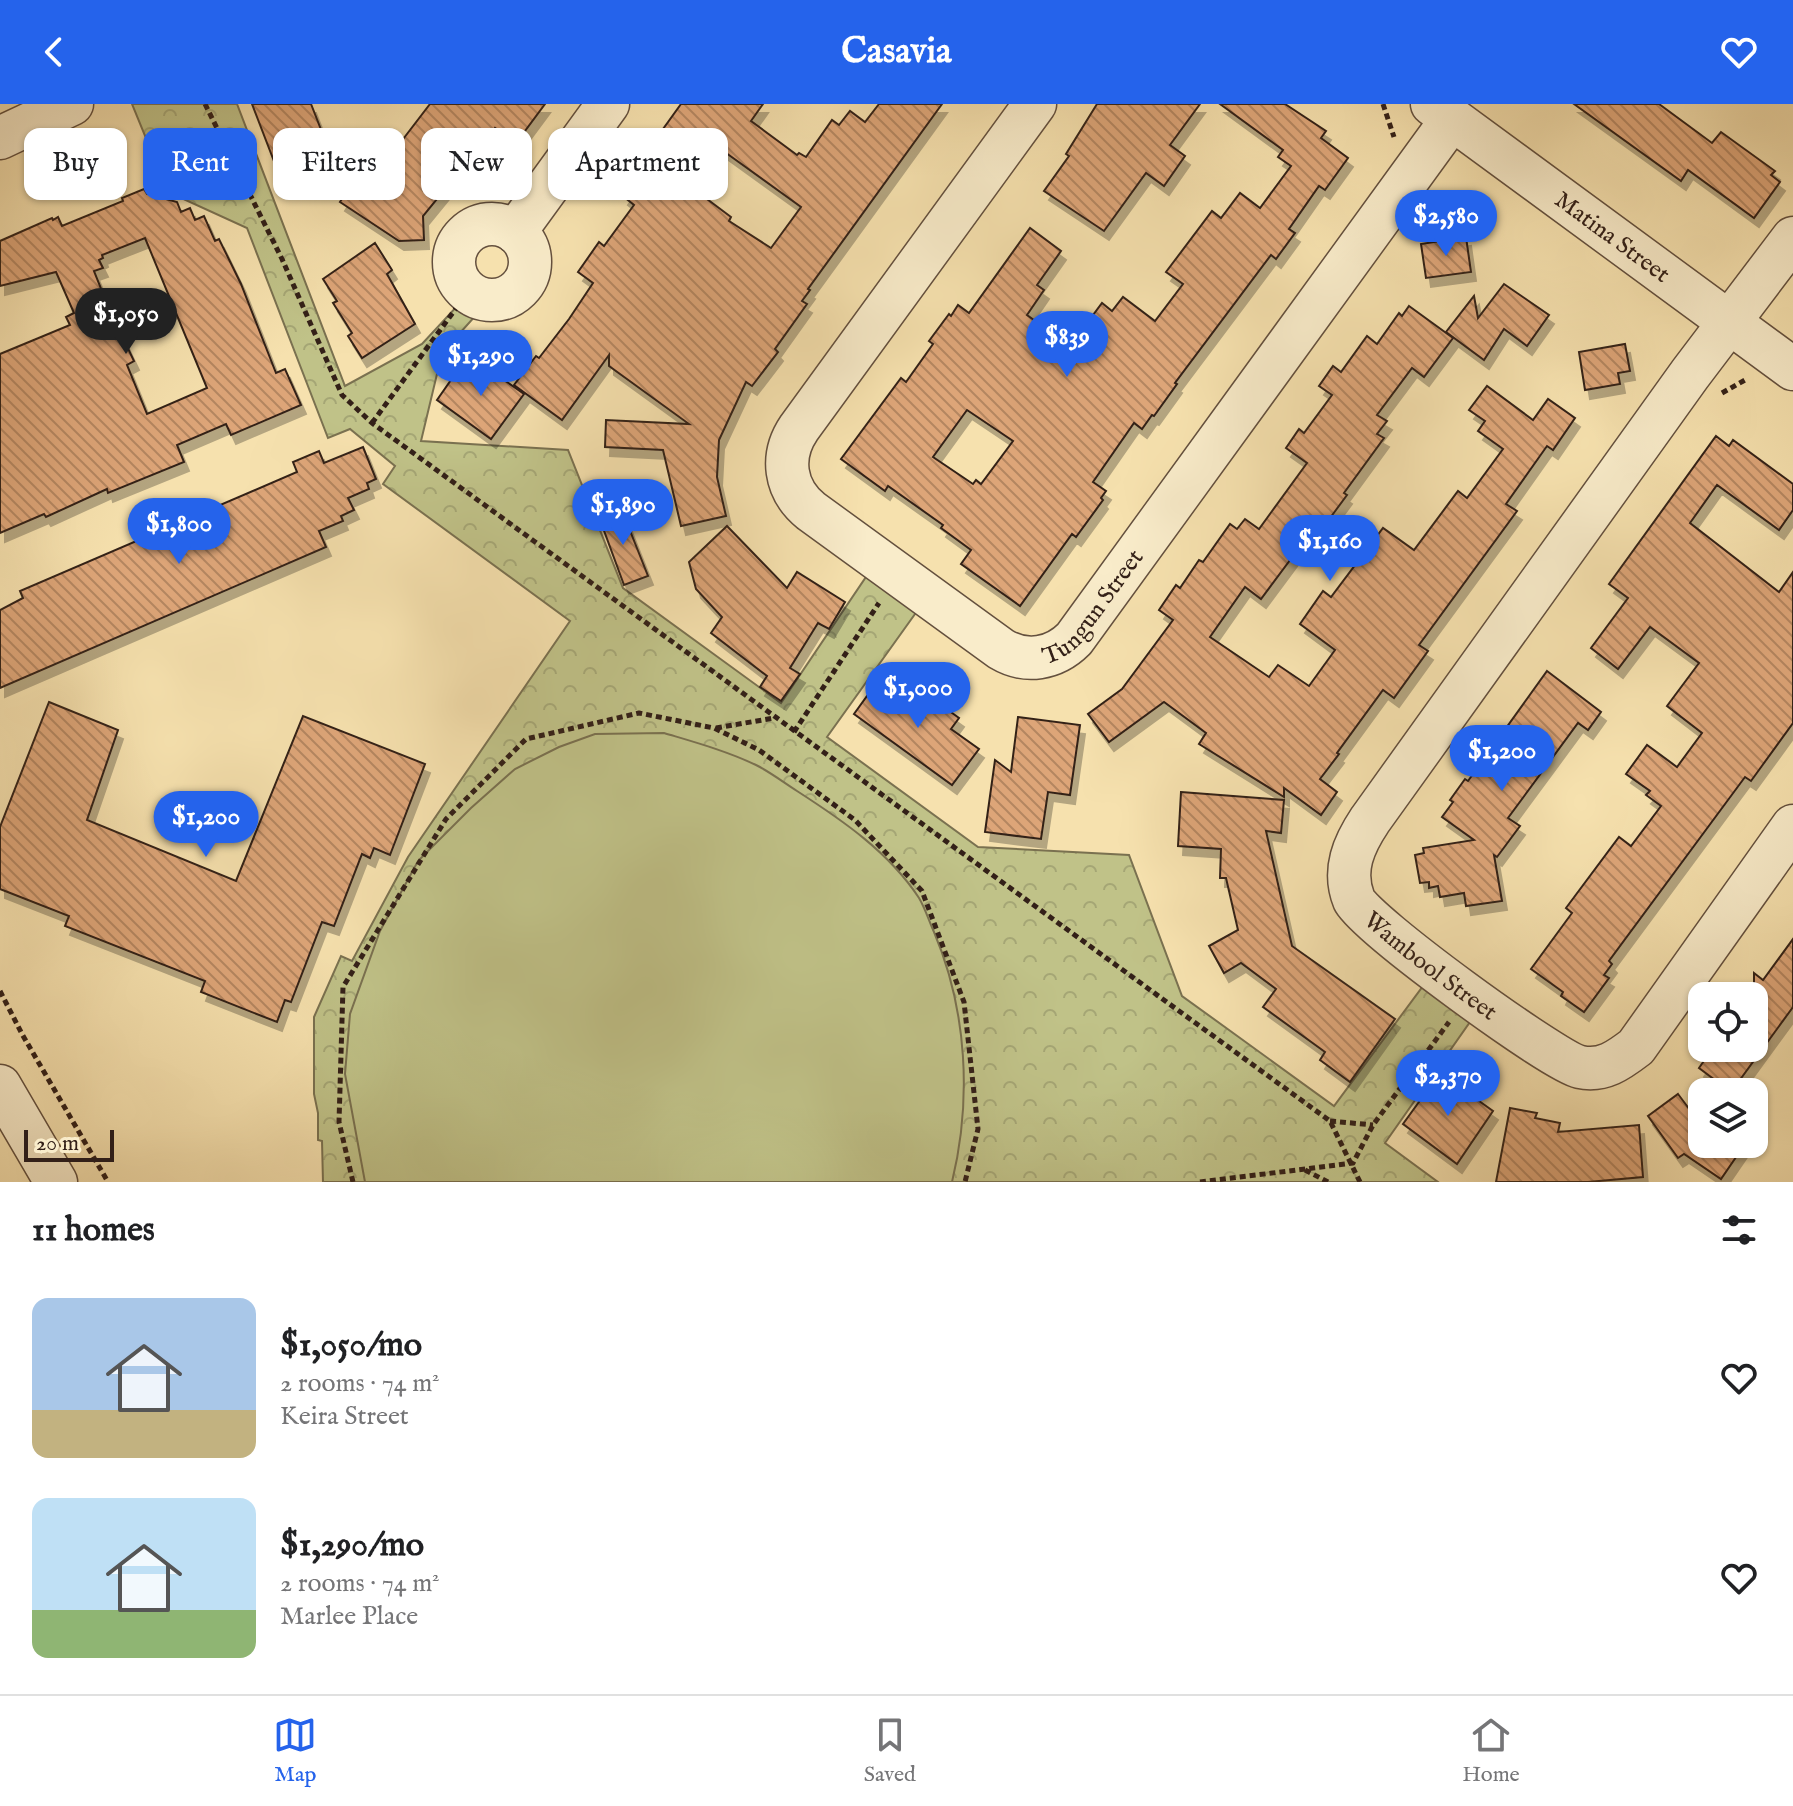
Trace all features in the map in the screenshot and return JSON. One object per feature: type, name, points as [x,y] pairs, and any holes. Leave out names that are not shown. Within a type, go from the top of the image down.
[{"type":"street","points":[[0,138],[72,104]]},
{"type":"street","points":[[468,292],[459,283],[454,270],[455,251],[461,239],[483,224],[503,225],[515,232],[608,104]]},
{"type":"street","name":"Tungun Street","points":[[1035,104],[799,428],[788,451],[788,478],[799,500],[1008,653],[1025,658],[1041,658],[1064,648],[1079,633],[1412,174],[1442,111]]},
{"type":"street","name":"Matina Street","points":[[1442,111],[1730,323],[1776,377]]},
{"type":"street","name":"Wambool Street","points":[[1793,238],[1690,374],[1356,841],[1349,861],[1354,901],[1372,922],[1557,1057],[1579,1067],[1597,1069],[1617,1061],[1636,1047],[1793,826]]},
{"type":"street","points":[[0,1086],[56,1182]]},
{"type":"path","points":[[205,104],[282,259],[342,395],[372,423],[1330,1121],[1360,1182]]},
{"type":"path","points":[[1383,104],[1398,151],[1394,161],[1412,174]]},
{"type":"path","points":[[372,423],[468,292]]},
{"type":"path","points":[[1690,374],[1718,395],[1745,380],[1776,377]]},
{"type":"path","points":[[794,732],[898,575]]},
{"type":"path","points":[[353,1182],[339,1122],[343,987],[446,819],[526,739],[639,713],[714,728],[759,750],[855,820],[922,891],[964,1002],[978,1129],[965,1182]]},
{"type":"path","points":[[714,728],[775,718]]},
{"type":"path","points":[[0,991],[108,1182]]},
{"type":"path","points":[[1353,1163],[1373,1125],[1469,995]]},
{"type":"path","points":[[1330,1121],[1373,1125]]},
{"type":"path","points":[[1200,1182],[1353,1163]]},
{"type":"path","points":[[1304,1170],[1328,1182]]},
{"type":"green space","points":[[132,104],[237,104],[246,128],[143,128],[143,131]]},
{"type":"green space","points":[[257,156],[345,386],[422,344],[459,304],[477,314],[442,353],[421,441],[568,450],[623,588],[781,703],[870,571],[920,607],[827,737],[978,847],[1129,855],[1182,996],[1334,1106],[1429,978],[1477,1012],[1385,1143],[1438,1182],[323,1182],[322,1141],[318,1140],[314,1094],[314,1017],[341,956],[352,961],[408,857],[570,621],[383,484],[395,466],[350,429],[328,438],[247,228],[186,200],[257,200]]},
{"type":"green space","points":[[664,733],[734,755],[771,774],[864,838],[894,866],[919,898],[954,992],[963,1056],[962,1119],[952,1182],[365,1182],[345,1074],[350,1014],[380,931],[418,861],[515,769],[559,747],[595,734]]},
{"type":"building","points":[[252,104],[311,104],[320,128],[273,128],[273,159]]},
{"type":"building","points":[[430,104],[545,104],[527,128],[421,128],[421,200],[436,200],[423,216],[424,240],[399,241],[340,202],[405,200],[405,137]]},
{"type":"building","points":[[681,104],[763,104],[751,121],[797,155],[806,157],[832,120],[839,125],[850,111],[865,122],[879,104],[942,104],[808,289],[802,301],[807,304],[775,349],[778,352],[752,386],[746,382],[719,440],[717,477],[726,516],[681,526],[663,450],[605,447],[606,420],[689,424],[609,366],[609,355],[562,420],[514,385],[536,356],[539,358],[593,283],[578,272],[599,242],[604,246],[634,205],[628,200],[708,200],[731,217],[729,221],[771,248],[801,207],[728,154],[728,128],[664,128]]},
{"type":"building","points":[[1097,104],[1200,104],[1170,145],[1185,156],[1164,186],[1146,173],[1104,231],[1044,191],[1069,156],[1066,154]]},
{"type":"building","points":[[1220,104],[1285,104],[1326,131],[1321,138],[1348,158],[1325,190],[1319,186],[1289,229],[1295,233],[1276,259],[1271,255],[1175,383],[1154,416],[1142,429],[1134,423],[1093,482],[1106,491],[1101,498],[1103,500],[1076,537],[1072,534],[1020,606],[961,564],[971,550],[941,528],[943,525],[888,486],[885,491],[841,459],[901,378],[906,382],[933,344],[929,341],[949,314],[951,316],[958,305],[969,313],[1030,228],[1061,251],[1037,285],[1044,290],[1027,315],[1070,346],[1102,303],[1112,311],[1123,297],[1155,321],[1183,284],[1166,272],[1212,211],[1221,218],[1240,193],[1260,208],[1291,166],[1278,157],[1283,150]],"holes":[[[967,410],[1013,441],[981,484],[976,480],[973,484],[933,457]]]},
{"type":"building","points":[[1574,104],[1659,104],[1712,143],[1721,132],[1775,171],[1771,175],[1780,182],[1754,218],[1688,170],[1681,181]]},
{"type":"building","points":[[143,189],[143,200],[170,200],[177,202],[181,212],[190,208],[195,220],[204,216],[241,284],[276,373],[285,369],[301,405],[231,435],[226,424],[177,445],[184,462],[108,493],[107,489],[46,517],[44,514],[0,533],[0,354],[70,325],[66,317],[74,313],[56,272],[0,286],[0,241],[52,218],[58,217],[62,226]],"holes":[[[145,238],[207,388],[147,414],[127,365],[134,361],[122,341],[94,271],[103,268],[99,260],[103,258],[102,255]]]},
{"type":"building","points":[[1466,237],[1471,272],[1426,278],[1421,244]]},
{"type":"building","points":[[375,243],[392,270],[387,274],[415,324],[362,358],[348,336],[352,333],[333,303],[337,301],[323,279]]},
{"type":"building","points":[[1504,284],[1549,315],[1527,346],[1504,329],[1484,360],[1446,332],[1474,296],[1478,318]]},
{"type":"building","points":[[1409,306],[1453,338],[1424,377],[1412,368],[1377,415],[1387,421],[1377,434],[1384,438],[1308,548],[1302,544],[1261,599],[1245,587],[1210,637],[1269,677],[1278,665],[1309,686],[1335,650],[1300,624],[1323,591],[1331,597],[1383,528],[1414,550],[1458,491],[1467,498],[1503,449],[1478,431],[1485,421],[1469,410],[1487,386],[1533,420],[1548,399],[1575,418],[1553,450],[1547,446],[1506,504],[1517,511],[1419,645],[1428,651],[1394,698],[1383,690],[1320,779],[1337,792],[1321,815],[1284,788],[1284,797],[1199,744],[1206,733],[1164,702],[1109,742],[1088,714],[1122,689],[1173,620],[1159,610],[1176,585],[1180,588],[1230,524],[1237,529],[1245,519],[1259,529],[1307,463],[1286,448],[1299,429],[1304,433],[1332,395],[1319,386],[1333,366],[1341,372],[1367,336],[1377,344],[1399,313],[1402,316]]},
{"type":"building","points":[[1625,344],[1630,371],[1618,373],[1620,384],[1585,390],[1579,352]]},
{"type":"building","points":[[473,358],[524,394],[491,439],[437,400],[458,370],[462,373]]},
{"type":"building","points":[[1716,436],[1729,446],[1733,440],[1793,484],[1793,510],[1779,530],[1717,485],[1690,523],[1779,592],[1793,572],[1793,723],[1751,781],[1745,777],[1609,961],[1612,964],[1604,975],[1609,978],[1584,1012],[1531,969],[1572,913],[1566,908],[1619,837],[1631,846],[1661,806],[1646,795],[1650,791],[1626,774],[1647,745],[1677,767],[1702,733],[1667,706],[1699,663],[1650,627],[1618,669],[1591,648],[1628,598],[1609,584]]},
{"type":"building","points":[[363,447],[376,479],[367,483],[369,489],[348,498],[354,510],[341,516],[343,521],[319,531],[326,547],[0,688],[0,610],[23,598],[20,591],[297,472],[293,462],[319,451],[324,463]]},
{"type":"building","points":[[621,508],[648,576],[624,585],[599,517]]},
{"type":"building","points":[[727,526],[787,588],[797,572],[845,602],[829,629],[818,623],[790,668],[800,674],[781,701],[760,687],[767,676],[711,633],[722,617],[696,589],[689,562]]},
{"type":"building","points":[[1547,671],[1601,712],[1588,730],[1578,723],[1508,818],[1520,826],[1497,857],[1494,855],[1502,901],[1466,906],[1464,893],[1440,897],[1438,886],[1429,888],[1429,882],[1420,883],[1415,855],[1424,853],[1423,848],[1474,840],[1442,817],[1465,779],[1468,781]]},
{"type":"building","points":[[880,678],[914,702],[917,698],[932,708],[937,702],[959,718],[951,729],[979,749],[952,785],[854,714]]},
{"type":"building","points":[[49,702],[118,730],[87,820],[236,881],[303,716],[425,764],[390,855],[374,848],[370,858],[362,854],[334,926],[322,922],[291,1002],[285,1000],[277,1022],[201,992],[205,981],[65,926],[69,916],[0,889],[0,827]]},
{"type":"building","points":[[1018,717],[1080,725],[1070,795],[1048,792],[1041,839],[985,832],[995,760],[1011,772]]},
{"type":"building","points":[[1181,792],[1284,800],[1281,833],[1266,831],[1292,946],[1395,1019],[1350,1082],[1320,1060],[1325,1052],[1263,1007],[1276,989],[1241,963],[1224,973],[1209,946],[1238,930],[1226,878],[1220,878],[1221,849],[1178,846]]},
{"type":"building","points":[[1793,939],[1793,1007],[1768,1041],[1768,982],[1754,982],[1754,973],[1763,980]]},
{"type":"building","points":[[1703,1062],[1753,1062],[1741,1078],[1712,1078],[1699,1068]]},
{"type":"building","points":[[1440,1073],[1493,1111],[1457,1164],[1403,1124]]},
{"type":"building","points":[[1678,1094],[1688,1107],[1688,1157],[1684,1154],[1678,1158],[1648,1116]]},
{"type":"building","points":[[1510,1108],[1537,1113],[1535,1118],[1560,1123],[1558,1132],[1639,1125],[1643,1177],[1588,1182],[1496,1182]]},
{"type":"building","points":[[1690,1158],[1735,1158],[1721,1179]]}]
